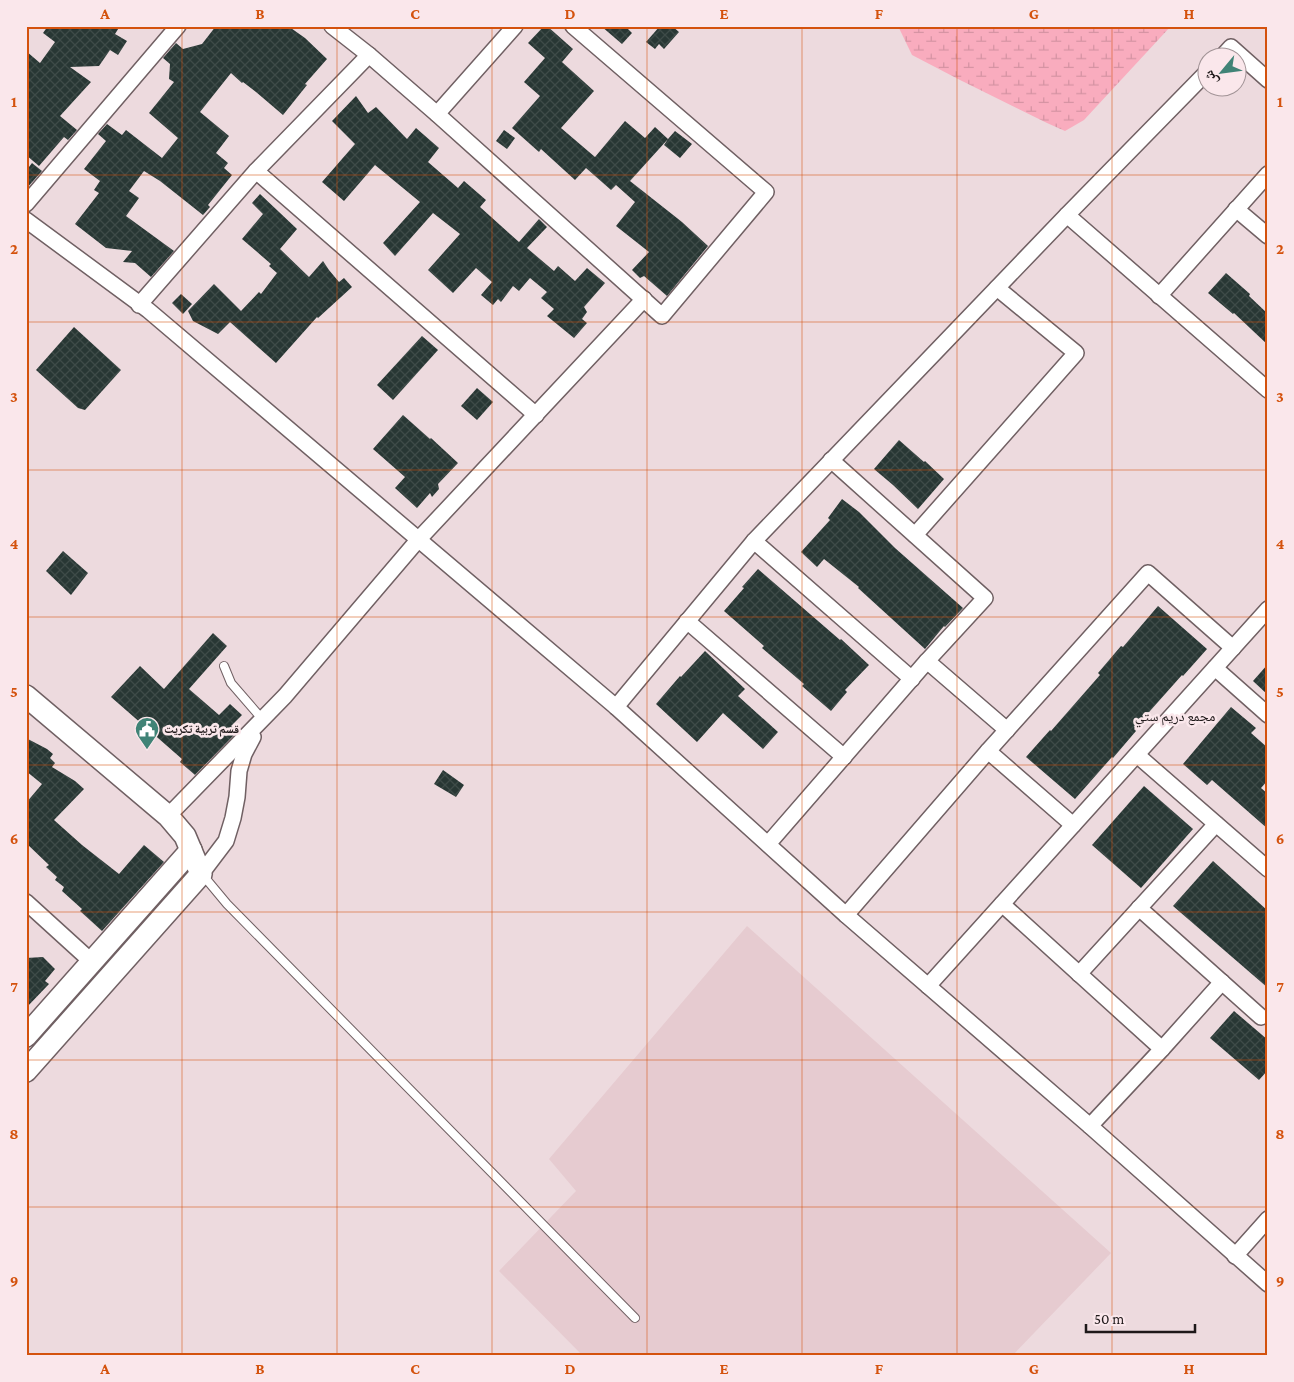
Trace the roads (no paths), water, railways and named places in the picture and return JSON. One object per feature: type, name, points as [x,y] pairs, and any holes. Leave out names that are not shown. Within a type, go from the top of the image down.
[{"type":"street","points":[[26,204],[178,26]]},
{"type":"street","points":[[332,26],[369,55],[437,114],[662,316],[766,192],[573,26]]},
{"type":"street","points":[[437,114],[515,26]]},
{"type":"street","points":[[139,305],[256,171],[369,55]]},
{"type":"street","points":[[1246,60],[1268,80]]},
{"type":"street","points":[[616,707],[754,541],[1196,83]]},
{"type":"street","points":[[256,171],[536,415]]},
{"type":"street","points":[[1159,296],[1268,174]]},
{"type":"street","points":[[1236,209],[1268,236]]},
{"type":"street","points":[[1067,215],[1268,390]]},
{"type":"street","points":[[26,220],[156,317],[616,707],[846,915],[1090,1126],[1268,1284]]},
{"type":"street","points":[[915,535],[1076,353],[997,288]]},
{"type":"street","points":[[168,816],[263,720],[418,540],[644,299]]},
{"type":"street","points":[[768,844],[927,661],[985,598],[831,460]]},
{"type":"street","points":[[754,541],[912,679]]},
{"type":"street","points":[[846,915],[988,751],[1148,574],[1233,648]]},
{"type":"street","points":[[928,986],[1268,609]]},
{"type":"street","points":[[687,621],[844,758]]},
{"type":"street","points":[[927,661],[1008,730]]},
{"type":"street","points":[[1215,668],[1268,715]]},
{"type":"street","points":[[26,696],[168,816],[185,836],[202,874]]},
{"type":"street","points":[[26,1071],[202,874],[226,842],[233,818],[239,771],[244,754],[263,720]]},
{"type":"street","points":[[988,751],[1073,825]]},
{"type":"street","points":[[1137,755],[1268,869]]},
{"type":"street","points":[[1079,974],[1216,824]]},
{"type":"street","points":[[26,1036],[190,850]]},
{"type":"street","points":[[26,902],[92,962]]},
{"type":"street","points":[[1002,904],[1162,1049]]},
{"type":"street","points":[[1139,908],[1262,1017]]},
{"type":"street","points":[[1090,1126],[1222,982]]},
{"type":"street","points":[[1235,1256],[1268,1220]]},
{"type":"lane","points":[[224,666],[231,683],[263,720]]},
{"type":"lane","points":[[202,874],[228,904],[635,1318]]},
{"type":"place","name":"قسم تربية تكريت","points":[[147,750]]},
{"type":"district","name":"مجمع دريم ستي","points":[[1175,716]]}]
